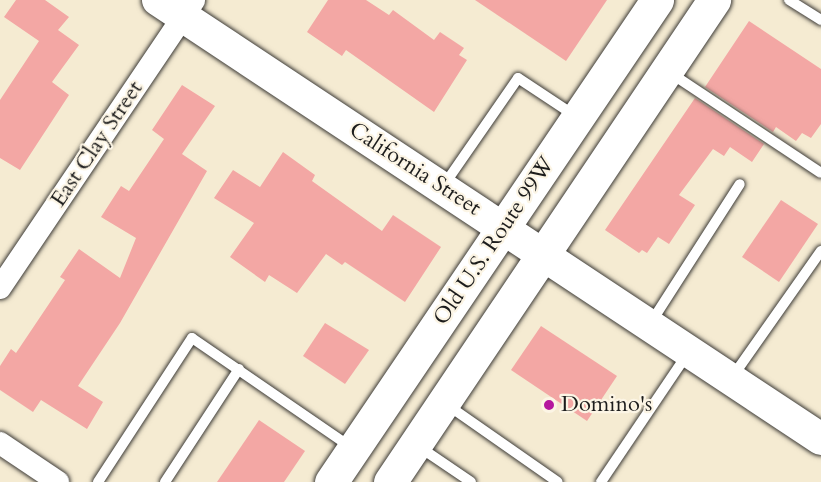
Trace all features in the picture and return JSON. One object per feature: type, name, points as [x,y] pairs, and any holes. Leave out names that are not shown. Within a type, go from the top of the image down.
[{"type":"main road","name":"Old U.S. Route 99W","points":[[331,482],[657,0]]},
{"type":"main road","points":[[390,482],[714,0]]},
{"type":"street","name":"California Street","points":[[178,5],[442,188],[505,226],[821,439]]},
{"type":"street","name":"East Clay Street","points":[[0,288],[178,5]]},
{"type":"street","points":[[0,443],[58,482]]},
{"type":"lane","points":[[789,0],[821,20]]},
{"type":"lane","points":[[666,70],[821,173]]},
{"type":"lane","points":[[442,188],[518,78],[577,117]]},
{"type":"lane","points":[[650,325],[740,184]]},
{"type":"lane","points":[[731,379],[821,252]]},
{"type":"lane","points":[[98,482],[192,338],[354,449]]},
{"type":"lane","points":[[602,482],[689,351]]},
{"type":"lane","points":[[165,482],[239,369]]},
{"type":"lane","points":[[443,403],[558,482]]},
{"type":"lane","points":[[415,445],[471,482]]},
{"type":"building","points":[[16,0],[45,0],[69,17],[58,30],[79,45],[52,82],[69,95],[20,170],[0,158],[0,100],[39,41],[4,17]]},
{"type":"building","points":[[328,0],[366,0],[389,15],[393,10],[434,40],[440,32],[464,48],[459,55],[467,60],[434,112],[346,50],[342,56],[307,32]]},
{"type":"building","points":[[475,0],[607,0],[566,61]]},
{"type":"building","points":[[749,21],[821,69],[821,124],[811,138],[802,133],[796,141],[776,127],[773,132],[705,87]]},
{"type":"building","points":[[182,85],[215,106],[182,154],[207,171],[120,323],[78,386],[103,402],[87,429],[41,400],[33,412],[0,390],[0,366],[11,349],[16,353],[65,280],[60,277],[79,249],[120,278],[136,238],[101,217],[121,186],[129,191],[164,139],[152,130]]},
{"type":"building","points":[[695,98],[764,144],[752,162],[730,147],[724,156],[713,149],[679,195],[695,205],[669,244],[658,237],[647,253],[642,250],[639,253],[605,230]]},
{"type":"building","points":[[283,152],[315,175],[312,181],[382,231],[393,215],[441,247],[405,302],[345,262],[342,265],[326,254],[297,293],[269,275],[265,282],[230,257],[254,223],[214,198],[233,170],[260,187]]},
{"type":"building","points":[[781,200],[818,224],[779,282],[742,257]]},
{"type":"building","points":[[325,323],[369,350],[345,384],[303,356]]},
{"type":"building","points":[[541,326],[617,376],[587,421],[511,370]]},
{"type":"building","points":[[259,420],[305,451],[284,482],[217,482]]},
{"type":"place","name":"Domino's","points":[[549,405]]}]
